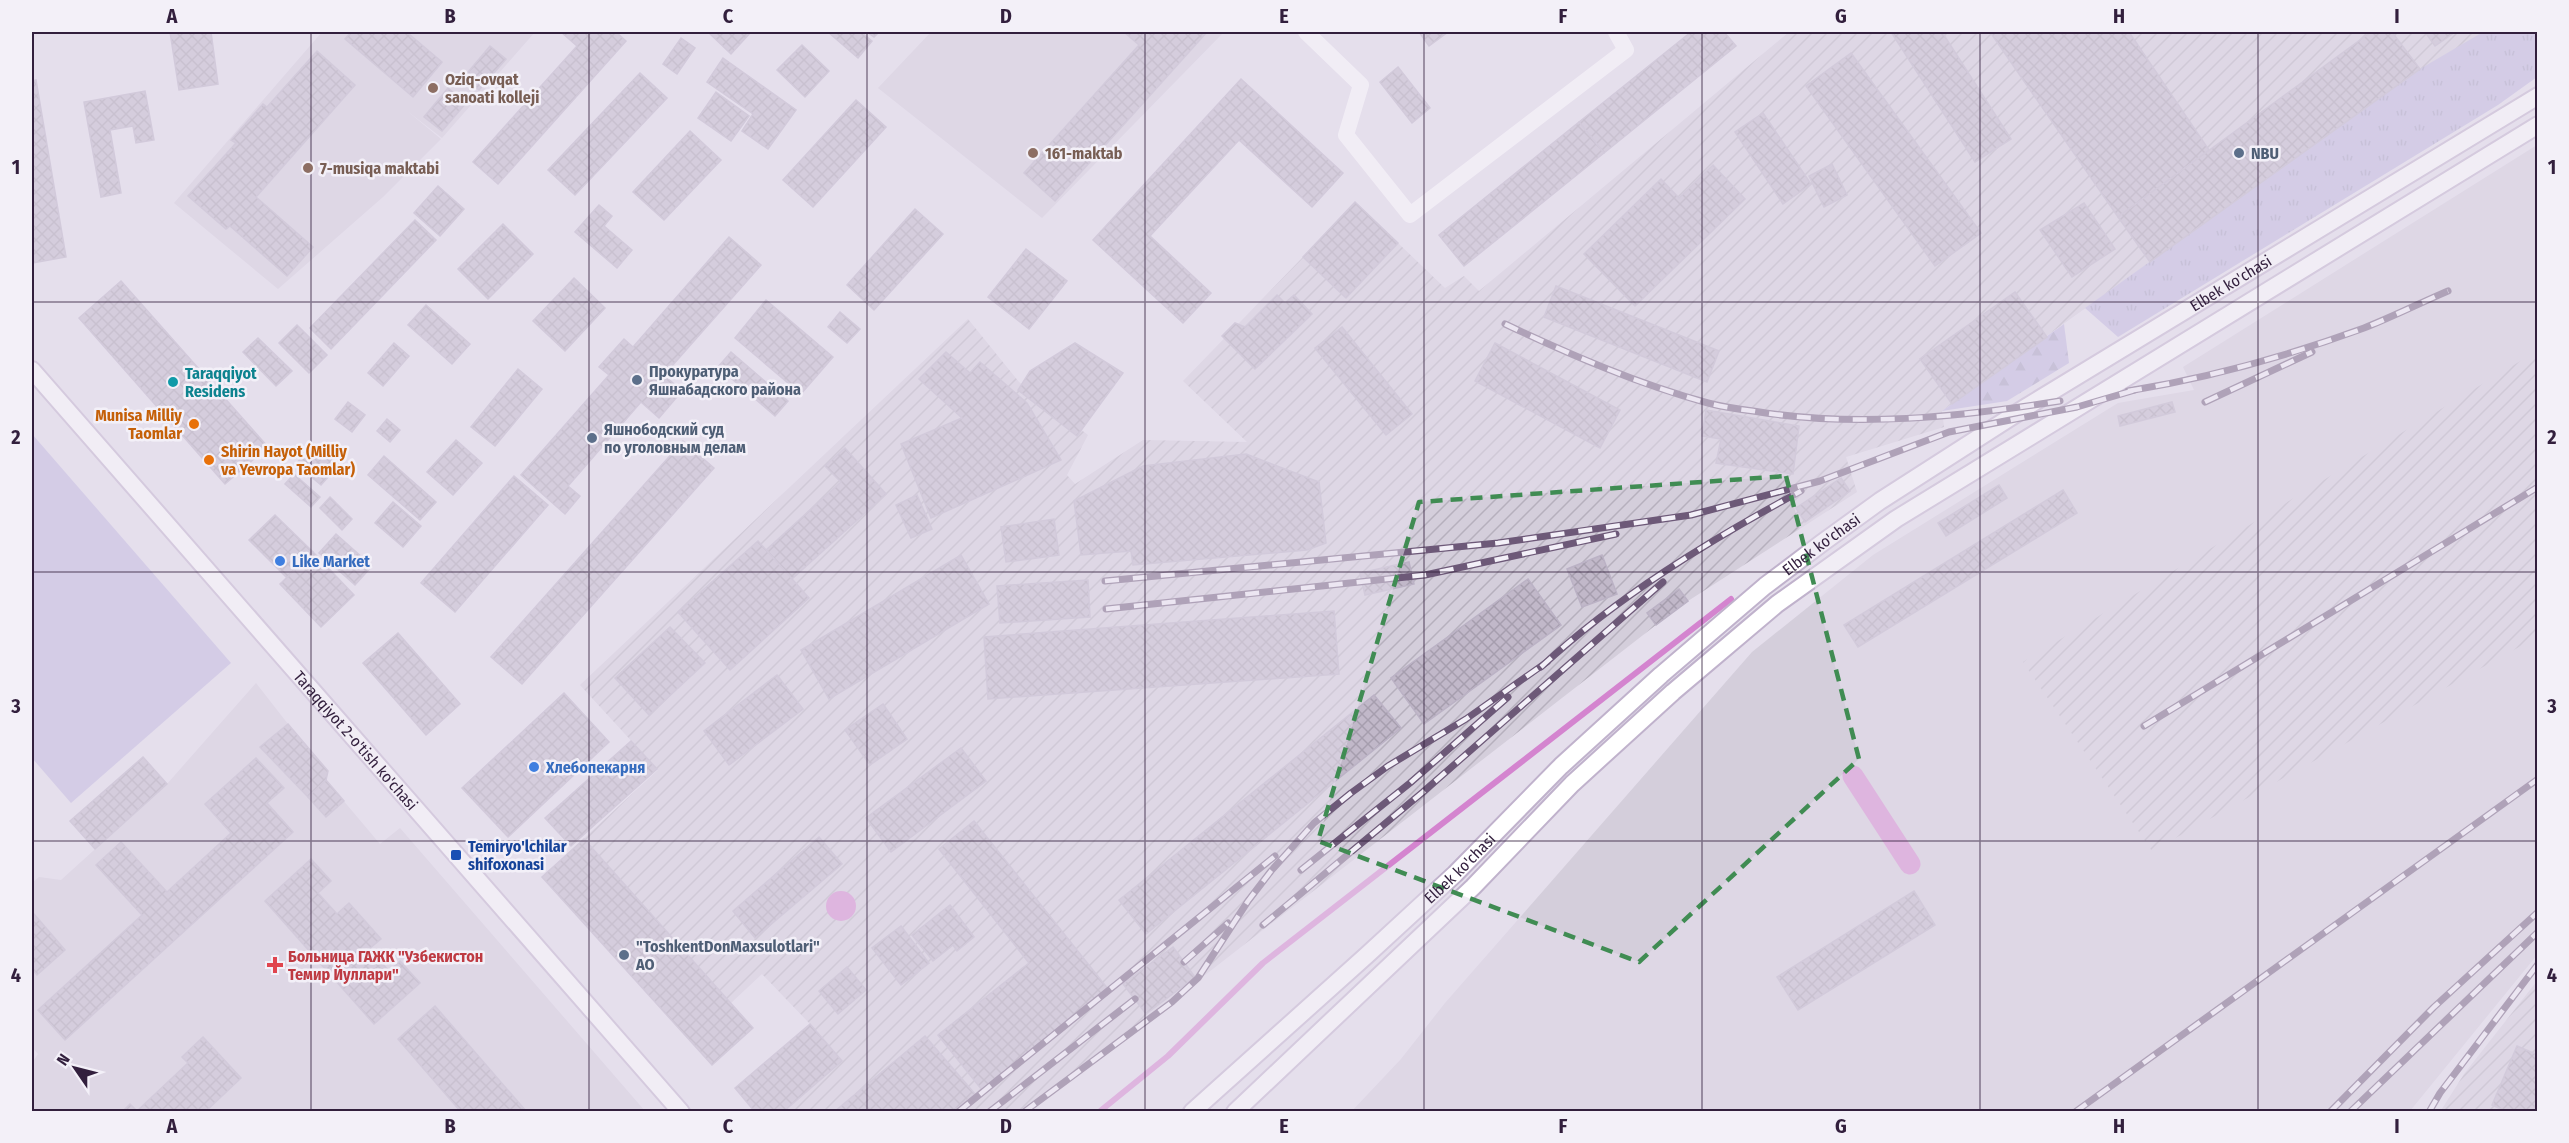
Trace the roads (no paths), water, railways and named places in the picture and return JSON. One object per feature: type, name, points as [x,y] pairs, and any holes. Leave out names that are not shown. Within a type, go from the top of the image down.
[{"type":"main road","points":[[1306,32],[1361,85],[1346,135],[1410,215],[1626,50],[1616,32]]},
{"type":"main road","name":"Elbek ko'chasi","points":[[1192,1112],[1455,874],[1561,766],[1644,690],[1765,586],[1880,501],[2028,406],[2538,96]]},
{"type":"main road","name":"Elbek ko'chasi","points":[[1235,1112],[1473,887],[1572,784],[1673,692],[1777,604],[1896,519],[2538,125]]},
{"type":"main road","name":"Taraqqiyot 2-o'tish ko'chasi","points":[[32,370],[681,1112]]},
{"type":"waterway","points":[[1099,1112],[1168,1056],[1263,963],[1731,599]]},
{"type":"waterway","points":[[1853,776],[1910,864]]},
{"type":"railway","points":[[2128,391],[2218,373],[2306,348],[2364,328],[2448,291]]},
{"type":"railway","points":[[1505,324],[1630,378],[1725,407],[1791,416],[1868,420],[1945,416],[2060,401]]},
{"type":"railway","points":[[2205,402],[2312,352]]},
{"type":"railway","points":[[1105,581],[1498,543],[1691,515],[1820,481],[1949,432],[2077,407],[2135,390]]},
{"type":"railway","points":[[2144,726],[2538,487]]},
{"type":"railway","points":[[1541,667],[1601,616],[1633,593],[1733,529],[1801,491]]},
{"type":"railway","points":[[1106,609],[1425,575],[1616,534]]},
{"type":"railway","points":[[1263,925],[1423,792],[1663,582]]},
{"type":"railway","points":[[1024,1112],[1172,1002],[1198,978],[1248,901],[1271,871],[1314,823],[1388,766],[1466,719],[1547,662]]},
{"type":"railway","points":[[1301,870],[1410,783],[1508,697]]},
{"type":"railway","points":[[2075,1112],[2538,779]]},
{"type":"railway","points":[[958,1112],[1275,856]]},
{"type":"railway","points":[[2330,1112],[2434,1007],[2538,912]]},
{"type":"railway","points":[[1184,962],[1228,923]]},
{"type":"railway","points":[[2350,1112],[2538,932]]},
{"type":"railway","points":[[2429,1112],[2440,1093],[2538,964]]},
{"type":"railway","points":[[989,1112],[1135,999]]},
{"type":"place","name":"Oziq-ovqat sanoati kolleji","points":[[433,88]]},
{"type":"place","name":"161-maktab","points":[[1033,153]]},
{"type":"place","name":"NBU","points":[[2239,153]]},
{"type":"place","name":"7-musiqa maktabi","points":[[308,168]]},
{"type":"place","name":"Прокуратура Яшнабадского района","points":[[637,380]]},
{"type":"place","name":"Taraqqiyot Residens","points":[[173,382]]},
{"type":"place","name":"Munisa Milliy Taomlar","points":[[194,424]]},
{"type":"place","name":"Яшнободский суд по уголовным делам","points":[[592,438]]},
{"type":"place","name":"Shirin Hayot (Milliy va Yevropa Taomlar)","points":[[209,460]]},
{"type":"place","name":"Like Market","points":[[280,561]]},
{"type":"place","name":"Хлебопекарня","points":[[534,767]]},
{"type":"place","name":"Temiryo'lchilar shifoxonasi","points":[[456,855]]},
{"type":"place","name":"\"ToshkentDonMaxsulotlari\" AO","points":[[624,955]]},
{"type":"place","name":"Больница ГАЖК \"Узбекистон Темир Йуллари\"","points":[[275,965]]}]
